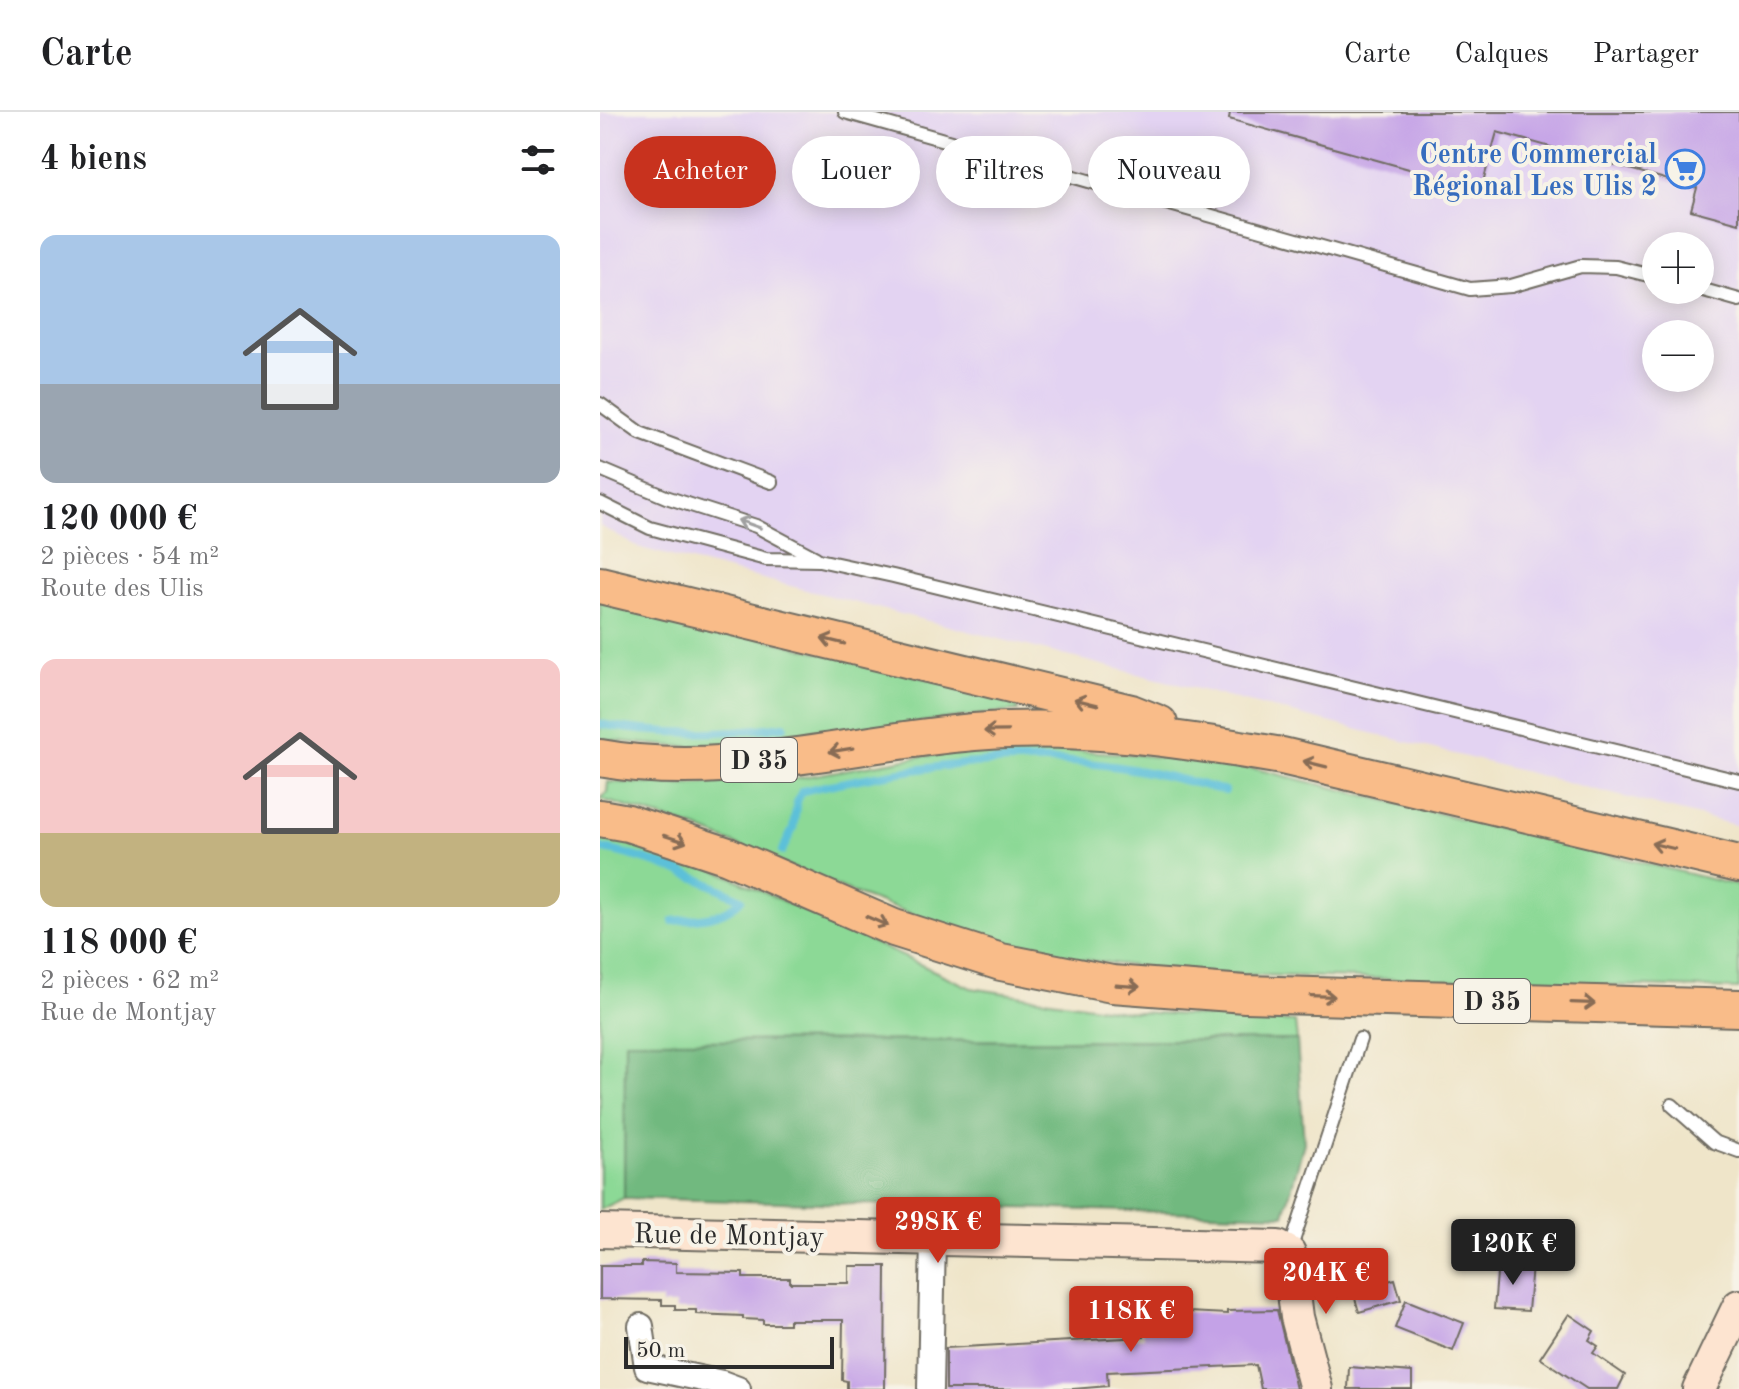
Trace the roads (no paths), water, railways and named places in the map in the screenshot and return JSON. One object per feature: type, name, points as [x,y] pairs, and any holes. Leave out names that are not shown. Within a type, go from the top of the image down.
[{"type":"main road","points":[[600,585],[1131,713],[1213,744]]},
{"type":"main road","name":"D 35","points":[[600,758],[670,764],[725,764],[918,737],[979,732],[1052,731],[1213,744],[1282,756],[1739,864]]},
{"type":"main road","name":"D 35","points":[[600,818],[628,823],[728,856],[894,928],[1001,962],[1112,984],[1245,994],[1739,1008]]},
{"type":"street","name":"Rue de Montjay","points":[[600,1231],[1278,1247],[1289,1253]]},
{"type":"street","points":[[930,1389],[933,1237]]},
{"type":"street","points":[[1289,1253],[1297,1317],[1316,1389]]},
{"type":"street","points":[[1699,1389],[1739,1306]]},
{"type":"street","points":[[641,1326],[647,1367],[738,1389]]},
{"type":"lane","points":[[845,112],[1470,289],[1511,286],[1581,266],[1616,267],[1642,274]]},
{"type":"lane","points":[[1714,293],[1739,300]]},
{"type":"lane","points":[[600,404],[640,433],[771,482]]},
{"type":"lane","points":[[600,469],[666,497],[756,526],[819,560]]},
{"type":"lane","points":[[600,503],[650,528],[766,559],[819,560],[1739,781]]},
{"type":"lane","points":[[1289,1253],[1360,1039]]},
{"type":"lane","points":[[1672,1105],[1714,1142],[1739,1151]]},
{"type":"waterway","points":[[600,724],[692,732],[784,726]]},
{"type":"waterway","points":[[782,851],[793,829],[797,801],[802,791],[944,766],[1015,761],[1087,763],[1139,770],[1225,791]]},
{"type":"waterway","points":[[600,848],[672,869],[741,899],[719,914],[673,921]]},
{"type":"place","name":"Centre Commercial Régional Les Ulis 2","points":[[1685,169]]}]
